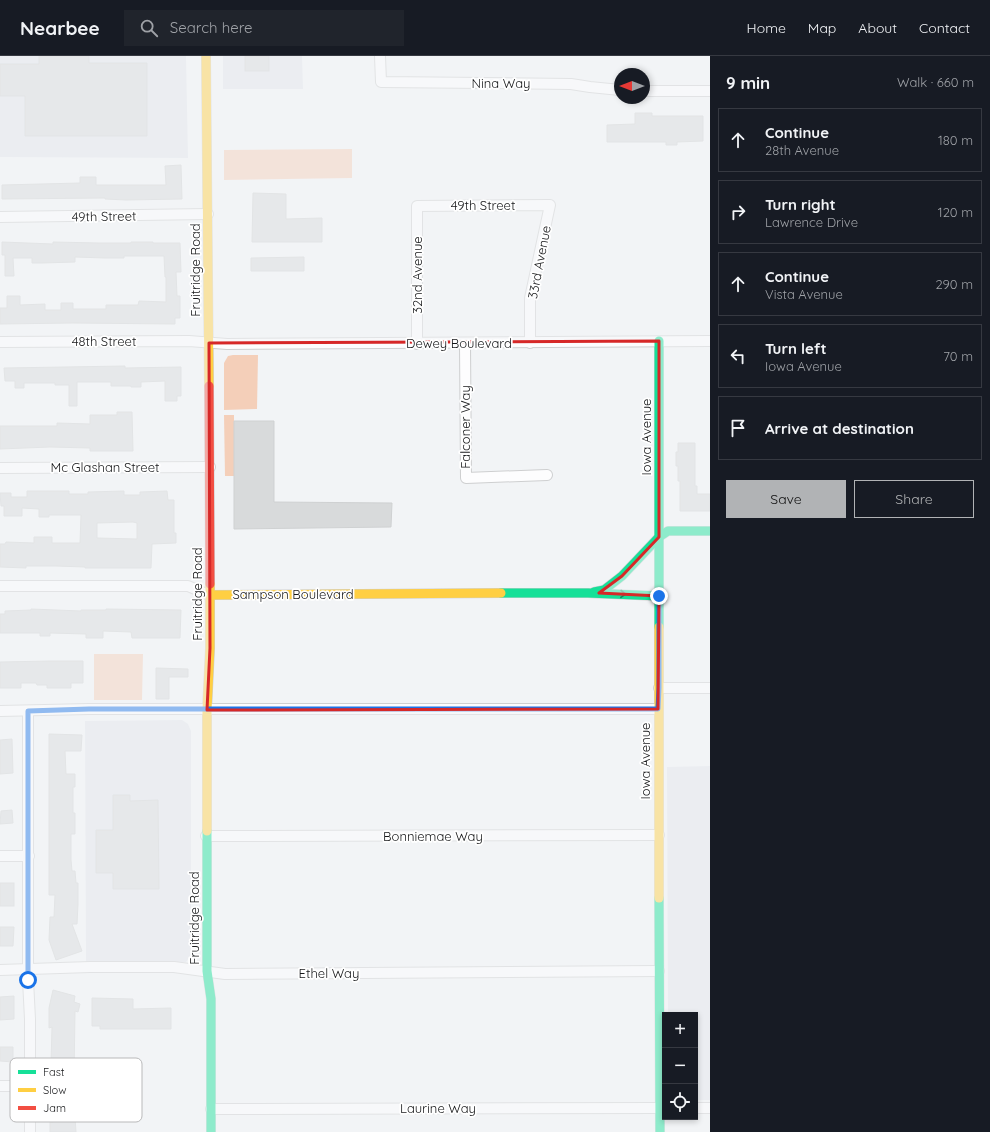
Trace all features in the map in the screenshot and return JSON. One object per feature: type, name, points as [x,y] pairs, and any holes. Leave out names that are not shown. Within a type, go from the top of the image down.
[{"type":"street","name":"Fruitridge Road","points":[[206,56],[210,466],[210,648],[207,710],[206,836],[207,971],[211,999],[211,1132]]},
{"type":"street","name":"Nina Way","points":[[380,56],[381,82],[571,84],[614,89]]},
{"type":"street","points":[[650,91],[710,91]]},
{"type":"street","name":"49th Street","points":[[417,206],[550,205]]},
{"type":"street","name":"33rd Avenue","points":[[530,343],[530,298],[550,205]]},
{"type":"street","name":"32nd Avenue","points":[[417,206],[417,344]]},
{"type":"street","name":"49th Street","points":[[0,217],[208,214]]},
{"type":"street","name":"48th Street","points":[[0,342],[189,341],[209,343]]},
{"type":"street","name":"Iowa Avenue","points":[[659,341],[659,971],[662,1084]]},
{"type":"street","name":"Dewey Boulevard","points":[[209,343],[465,344],[710,341]]},
{"type":"street","name":"Falconer Way","points":[[465,344],[466,478],[547,476]]},
{"type":"street","name":"Mc Glashan Street","points":[[0,468],[210,466]]},
{"type":"street","name":"Sampson Boulevard","points":[[588,593],[604,590],[622,576],[659,537],[668,531],[710,531]]},
{"type":"street","name":"Sampson Boulevard","points":[[0,586],[188,586],[209,595],[588,593],[659,596]]},
{"type":"street","points":[[659,688],[710,688]]},
{"type":"street","points":[[0,711],[89,709],[658,709]]},
{"type":"street","points":[[28,711],[30,1058]]},
{"type":"street","name":"Bonniemae Way","points":[[206,836],[659,835]]},
{"type":"street","points":[[0,856],[28,856]]},
{"type":"street","name":"Ethel Way","points":[[0,970],[90,967],[174,967],[224,974],[659,971]]},
{"type":"street","name":"Laurine Way","points":[[211,1109],[662,1108]]},
{"type":"street","points":[[698,1108],[710,1108]]},
{"type":"street","name":"Iowa Avenue","points":[[660,1132],[662,1116]]},
{"type":"highlighted area","points":[[659,341],[659,537],[622,576],[599,593],[659,596],[658,709],[207,710],[210,648],[209,343]]},
{"type":"shaded area","points":[[0,56],[186,56],[188,158],[0,157]]},
{"type":"shaded area","points":[[223,56],[302,56],[303,89],[223,89]]},
{"type":"shaded area","points":[[352,149],[352,178],[224,180],[224,150]]},
{"type":"shaded area","points":[[258,355],[257,409],[224,410],[224,363],[228,356]]},
{"type":"shaded area","points":[[224,415],[234,415],[234,476],[225,476]]},
{"type":"shaded area","points":[[94,654],[143,654],[142,700],[94,700]]},
{"type":"shaded area","points":[[182,720],[188,724],[191,731],[191,955],[186,962],[179,963],[86,963],[85,721]]},
{"type":"shaded area","points":[[710,766],[710,1100],[698,1100],[698,1012],[668,1012],[667,767]]},
{"type":"building","points":[[39,56],[89,56],[89,63],[147,63],[147,136],[25,136],[25,96],[0,96],[0,64],[39,64]]},
{"type":"building","points":[[245,56],[269,56],[269,71],[245,71]]},
{"type":"building","points":[[635,113],[652,113],[652,116],[703,116],[703,141],[677,142],[677,145],[666,145],[666,142],[607,142],[607,125],[635,124]]},
{"type":"building","points":[[181,165],[182,199],[2,199],[2,185],[80,183],[80,177],[96,177],[96,185],[166,185],[165,166]]},
{"type":"building","points":[[253,193],[286,194],[286,219],[322,218],[322,242],[252,242]]},
{"type":"building","points":[[2,242],[53,244],[53,242],[180,243],[181,272],[176,272],[177,296],[180,296],[180,318],[175,318],[175,324],[0,324],[0,308],[7,308],[7,296],[20,296],[20,305],[45,304],[45,310],[61,310],[61,303],[73,303],[73,309],[106,309],[106,305],[138,305],[139,301],[166,302],[164,256],[124,256],[124,258],[75,257],[75,262],[42,263],[32,263],[32,258],[13,258],[14,276],[5,276],[5,255],[2,255]]},
{"type":"building","points":[[304,257],[304,271],[251,271],[251,258]]},
{"type":"building","points":[[125,366],[125,368],[181,367],[181,396],[177,396],[177,401],[165,401],[165,381],[141,382],[141,387],[111,386],[111,382],[77,382],[77,406],[69,406],[69,385],[55,385],[55,383],[24,383],[24,388],[15,388],[15,381],[5,381],[4,368]]},
{"type":"building","points":[[117,412],[132,412],[133,451],[90,451],[90,448],[50,447],[0,449],[0,426],[57,426],[57,423],[90,424],[90,415],[117,415]]},
{"type":"building","points":[[234,421],[274,421],[274,502],[392,503],[391,527],[234,529]]},
{"type":"building","points":[[678,443],[695,443],[695,486],[697,486],[697,494],[710,494],[710,511],[680,511],[680,481],[678,481],[678,466],[676,466],[676,452],[678,452]]},
{"type":"building","points":[[27,491],[69,491],[69,494],[88,494],[88,492],[124,491],[124,495],[140,495],[140,492],[167,491],[168,500],[174,500],[174,533],[176,533],[176,543],[152,544],[151,568],[85,568],[56,566],[26,566],[26,568],[0,567],[0,544],[5,544],[6,542],[34,543],[34,537],[52,537],[52,543],[80,543],[81,515],[49,515],[49,517],[39,517],[39,509],[22,508],[22,516],[4,516],[4,506],[1,506],[0,493],[11,493],[11,497],[27,497]],"holes":[[[97,523],[137,523],[137,539],[97,538]]]},
{"type":"building","points":[[31,609],[81,611],[106,609],[181,610],[180,638],[132,638],[131,632],[103,631],[103,638],[86,638],[86,634],[50,633],[50,636],[40,636],[40,633],[0,633],[0,614],[5,614],[5,611]]},
{"type":"building","points":[[83,661],[83,683],[71,683],[71,688],[47,688],[47,685],[21,683],[21,688],[0,688],[0,662]]},
{"type":"building","points":[[156,668],[188,669],[188,677],[169,677],[169,699],[156,699]]},
{"type":"building","points":[[49,734],[82,735],[81,751],[65,751],[66,774],[75,774],[75,787],[73,787],[73,813],[75,813],[75,834],[71,834],[71,860],[72,871],[75,871],[76,883],[78,883],[78,904],[77,924],[72,924],[82,951],[56,960],[49,940],[50,917],[54,917],[55,895],[49,895]]},
{"type":"building","points":[[12,739],[13,773],[0,774],[0,740]]},
{"type":"building","points":[[113,795],[130,795],[130,801],[158,800],[159,889],[113,889],[113,873],[96,873],[96,830],[113,830]]},
{"type":"building","points":[[12,810],[13,823],[0,824],[1,811]]},
{"type":"building","points":[[0,883],[14,883],[14,906],[0,906]]},
{"type":"building","points":[[0,927],[14,927],[13,946],[0,946]]},
{"type":"building","points":[[53,990],[75,996],[74,1002],[80,1004],[78,1012],[75,1011],[74,1058],[51,1058],[52,1027],[49,1028],[49,1008]]},
{"type":"building","points":[[14,996],[14,1019],[0,1020],[0,997]]},
{"type":"building","points":[[92,998],[133,999],[133,1009],[171,1008],[171,1029],[100,1029],[100,1026],[92,1026]]},
{"type":"building","points":[[0,1047],[13,1047],[13,1058],[10,1058],[10,1062],[0,1061]]},
{"type":"building","points":[[50,1122],[75,1122],[76,1132],[50,1132]]},
{"type":"traffic: fast","points":[[659,341],[659,627]]},
{"type":"traffic: fast","points":[[594,592],[604,590],[622,576],[659,537],[668,531],[710,531]]},
{"type":"traffic: fast","points":[[501,593],[588,593],[659,596]]},
{"type":"traffic: fast","points":[[207,831],[207,971],[211,999],[211,1132]]},
{"type":"traffic: fast","points":[[659,898],[660,1132]]},
{"type":"traffic: slow","points":[[206,56],[209,386]]},
{"type":"traffic: slow","points":[[207,831],[207,710],[210,648],[210,584]]},
{"type":"traffic: slow","points":[[209,595],[501,593]]},
{"type":"traffic: slow","points":[[659,627],[659,898]]},
{"type":"traffic: jam","points":[[209,386],[210,584]]},
{"type":"route","points":[[28,980],[28,711],[89,709],[658,709],[659,596]]}]
